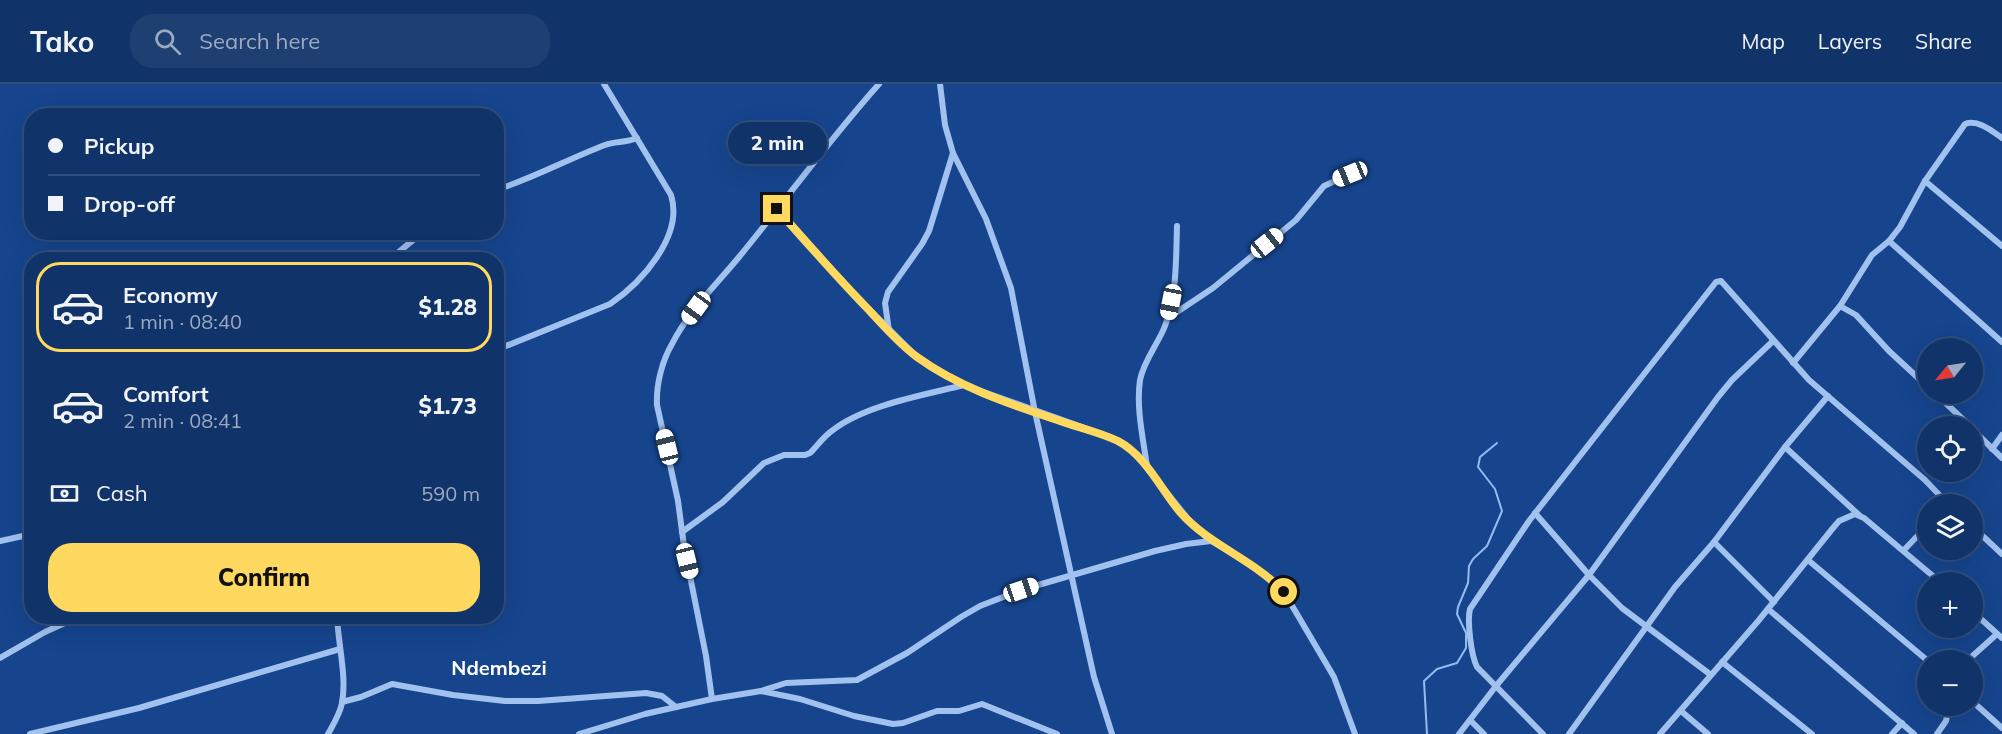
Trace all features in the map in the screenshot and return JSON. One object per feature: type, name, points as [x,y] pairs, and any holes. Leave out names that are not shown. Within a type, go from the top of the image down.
[{"type":"street","points":[[504,347],[610,304],[631,287],[661,251],[670,230],[673,202],[660,176],[604,84]]},
{"type":"street","points":[[712,699],[675,485],[657,405],[658,389],[665,360],[672,344],[696,308],[845,122],[879,84]]},
{"type":"street","points":[[940,84],[945,125],[953,153],[986,219],[1011,288],[1035,412],[1094,677],[1112,734]]},
{"type":"street","points":[[1793,363],[1840,306],[1872,255],[1890,241],[1925,181],[1965,124],[1972,122],[2002,138]]},
{"type":"street","points":[[504,187],[606,144],[628,142],[637,138]]},
{"type":"street","points":[[890,332],[885,303],[888,292],[926,237],[946,181],[953,153]]},
{"type":"street","points":[[1168,318],[1214,288],[1289,226],[1324,186],[1350,174]]},
{"type":"street","points":[[1925,181],[2002,246]]},
{"type":"street","points":[[777,209],[890,332],[916,356],[964,385],[1115,440],[1135,453],[1181,513],[1211,541],[1239,557],[1273,581],[1284,592],[1334,677],[1355,734]]},
{"type":"street","points":[[1147,467],[1139,412],[1140,379],[1143,368],[1168,318],[1175,276],[1177,226]]},
{"type":"street","points":[[399,252],[413,240]]},
{"type":"street","points":[[1890,241],[2002,342]]},
{"type":"street","points":[[1543,734],[1475,663],[1468,624],[1469,613],[1484,587],[1535,513],[1716,282],[1721,281],[1793,363],[1938,494]]},
{"type":"street","points":[[1840,306],[1856,315],[1917,377]]},
{"type":"street","points":[[1459,734],[1589,575],[1732,380],[1773,341]]},
{"type":"street","points":[[682,532],[723,502],[764,463],[784,455],[810,453],[833,429],[855,417],[912,398],[964,385]]},
{"type":"street","points":[[1569,734],[1675,587],[1714,542],[1785,447],[1828,396]]},
{"type":"street","points":[[1947,404],[1959,416]]},
{"type":"street","points":[[1992,449],[2002,435]]},
{"type":"street","points":[[1983,440],[2002,458]]},
{"type":"street","points":[[1785,447],[1860,515],[1929,572]]},
{"type":"street","points":[[1535,513],[1589,575],[1622,608],[1711,675]]},
{"type":"street","points":[[1660,734],[1774,602],[1839,521],[1851,515],[1860,515]]},
{"type":"street","points":[[0,541],[24,536]]},
{"type":"street","points":[[1904,550],[1917,536]]},
{"type":"street","points":[[1983,536],[2002,554]]},
{"type":"street","points":[[579,734],[645,714],[760,691],[786,682],[857,680],[893,661],[981,606],[1021,590],[1155,551],[1211,541]]},
{"type":"street","points":[[1714,542],[1774,602]]},
{"type":"street","points":[[1808,560],[1917,653]]},
{"type":"street","points":[[1768,609],[1914,734]]},
{"type":"street","points":[[1981,650],[2000,636],[1983,621]]},
{"type":"street","points":[[0,658],[62,624]]},
{"type":"street","points":[[328,734],[338,717],[342,702],[338,624]]},
{"type":"street","points":[[30,734],[139,708],[340,649]]},
{"type":"street","points":[[1722,662],[1812,734]]},
{"type":"street","points":[[342,702],[394,684],[453,695],[505,701],[646,693],[662,696],[676,708]]},
{"type":"street","points":[[760,691],[800,699],[855,716],[893,724],[903,723],[937,711],[959,711],[986,704],[1058,734]]},
{"type":"street","points":[[1681,711],[1708,734]]},
{"type":"street","points":[[1983,711],[2002,728]]},
{"type":"street","points":[[1937,734],[1947,716]]},
{"type":"street","points":[[1470,720],[1484,734]]},
{"type":"street","points":[[1892,734],[1902,723]]},
{"type":"waterway","points":[[1427,734],[1424,681],[1437,669],[1457,663],[1466,648],[1466,633],[1457,614],[1458,607],[1468,583],[1469,566],[1487,546],[1502,511],[1495,489],[1478,467],[1480,457],[1497,443]]},
{"type":"district","name":"Ndembezi","points":[[499,668]]},
{"type":"route","points":[[777,209],[853,293],[916,356],[964,385],[1099,433],[1125,445],[1147,467],[1192,524],[1211,541],[1239,557],[1273,581],[1284,592]]}]
